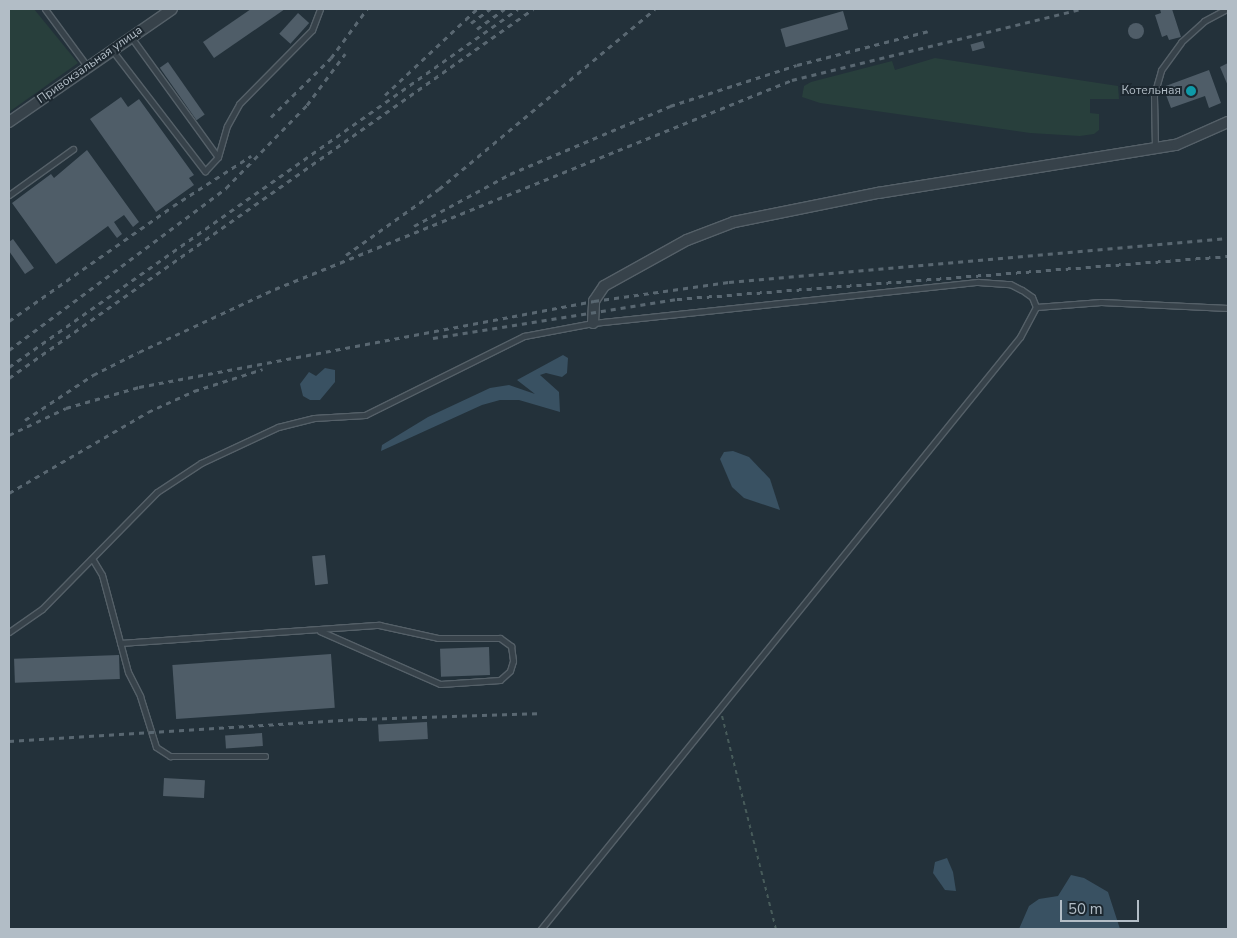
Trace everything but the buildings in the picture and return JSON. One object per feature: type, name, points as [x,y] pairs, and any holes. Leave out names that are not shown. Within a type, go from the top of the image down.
[{"type":"street","name":"Привокзальная улица","points":[[9,122],[87,66],[172,9]]},
{"type":"street","points":[[593,323],[594,301],[604,286],[687,240],[734,222],[878,193],[1156,149],[1195,139],[1228,122]]},
{"type":"lane","points":[[45,9],[87,66]]},
{"type":"lane","points":[[112,50],[205,171],[218,157],[236,108],[312,30],[320,9]]},
{"type":"lane","points":[[1156,149],[1154,95],[1161,70],[1186,38],[1204,21],[1227,9]]},
{"type":"lane","points":[[131,37],[218,157]]},
{"type":"lane","points":[[9,194],[73,149]]},
{"type":"lane","points":[[9,632],[33,618],[93,560],[157,492],[185,472],[234,445],[307,420],[365,415],[408,396],[506,343],[547,330],[593,323],[978,282],[1010,284],[1032,298],[1036,308]]},
{"type":"lane","points":[[1036,308],[1101,302],[1228,308]]},
{"type":"lane","points":[[541,929],[1020,336],[1036,308]]},
{"type":"lane","points":[[93,560],[102,575],[120,643],[151,739],[162,753],[180,757],[265,756]]},
{"type":"lane","points":[[120,643],[379,626],[438,638],[492,636],[511,646],[513,661],[510,671],[500,680],[440,684],[320,631]]},
{"type":"path","points":[[720,706],[776,929]]},
{"type":"green space","points":[[9,9],[34,9],[78,63],[9,112]]},
{"type":"green space","points":[[935,58],[1118,86],[1119,99],[1090,99],[1090,113],[1099,114],[1099,130],[1094,134],[1080,136],[1030,133],[820,103],[802,97],[804,86],[811,82],[892,61],[895,70]]},
{"type":"water","points":[[563,355],[568,358],[567,373],[562,377],[546,373],[540,375],[559,392],[560,412],[519,400],[500,400],[482,405],[381,451],[382,445],[428,417],[490,388],[509,385],[535,394],[517,380]]},
{"type":"water","points":[[325,368],[335,370],[335,382],[320,400],[310,400],[303,396],[300,384],[309,372],[316,376]]},
{"type":"water","points":[[733,451],[749,457],[770,479],[780,510],[744,498],[732,487],[720,459],[724,452]]},
{"type":"water","points":[[947,858],[953,872],[956,891],[945,890],[933,873],[935,862]]},
{"type":"water","points":[[1071,875],[1084,878],[1108,892],[1120,929],[1019,929],[1029,906],[1039,899],[1058,896]]},
{"type":"railway","points":[[271,117],[331,58],[367,9]]},
{"type":"railway","points":[[385,95],[477,9]]},
{"type":"railway","points":[[471,23],[490,9]]},
{"type":"railway","points":[[477,29],[505,9]]},
{"type":"railway","points":[[9,367],[518,9]]},
{"type":"railway","points":[[9,378],[533,9]]},
{"type":"railway","points":[[346,255],[439,189],[655,9]]},
{"type":"railway","points":[[25,420],[93,375],[275,289],[792,80],[1080,9]]},
{"type":"railway","points":[[414,226],[510,174],[670,106],[797,65],[928,31]]},
{"type":"railway","points":[[9,350],[226,188],[307,105],[345,54]]},
{"type":"railway","points":[[9,321],[173,206],[251,156]]},
{"type":"railway","points":[[9,435],[66,408],[139,387],[594,301],[729,282],[1228,238]]},
{"type":"railway","points":[[433,338],[677,299],[1228,256]]},
{"type":"railway","points":[[9,493],[148,412],[194,391],[263,369]]},
{"type":"railway","points":[[9,741],[362,719],[539,713]]},
{"type":"place","name":"Котельная","points":[[1191,91]]}]
